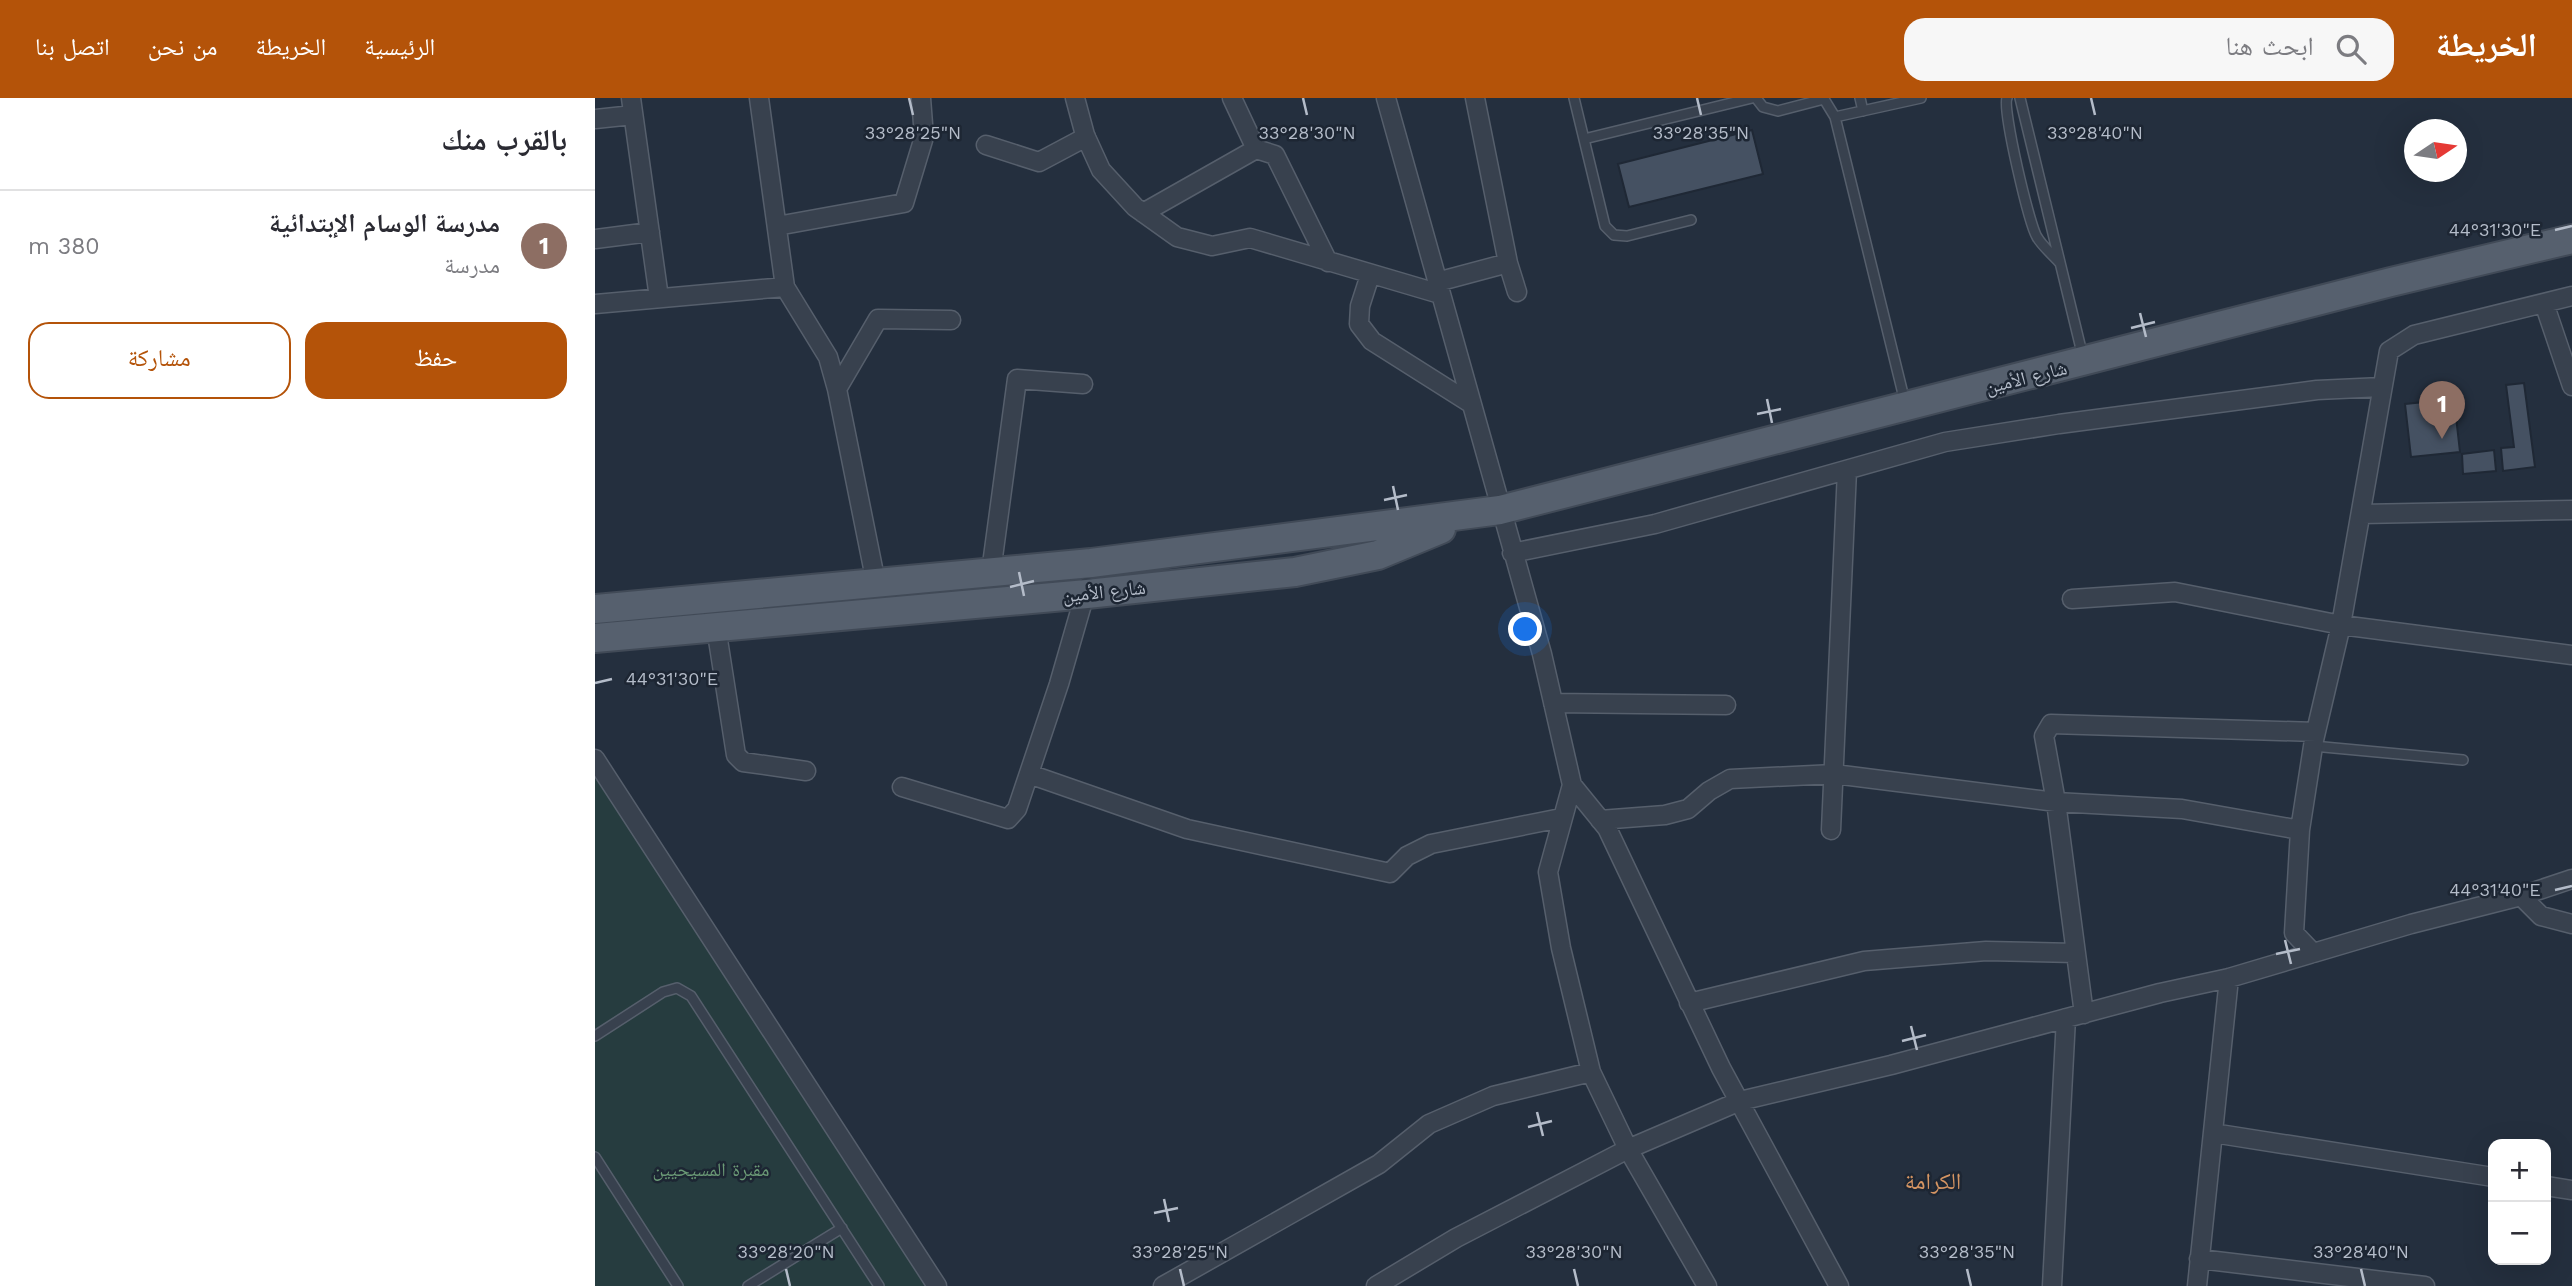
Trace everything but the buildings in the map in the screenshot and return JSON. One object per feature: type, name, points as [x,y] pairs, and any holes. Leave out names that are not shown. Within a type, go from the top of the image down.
[{"type":"main road","name":"شارع الأمين","points":[[595,638],[1295,572],[1378,555],[1490,512],[2391,282],[2572,239]]},
{"type":"main road","name":"شارع الأمين","points":[[595,609],[1091,563],[1490,512]]},
{"type":"street","points":[[759,98],[785,287],[828,357],[837,389],[876,583]]},
{"type":"street","points":[[776,226],[904,203],[924,137],[921,98]]},
{"type":"street","points":[[1075,98],[1086,137],[1101,170],[1143,213],[1177,237],[1212,246],[1250,238],[1370,275],[1439,288],[1508,263]]},
{"type":"street","points":[[1232,98],[1256,149]]},
{"type":"street","points":[[1386,98],[1470,402],[1490,512],[1512,553],[1542,654],[1572,785],[1607,828],[1721,1068],[1839,1286]]},
{"type":"street","points":[[1475,98],[1508,263],[1517,292]]},
{"type":"street","points":[[595,119],[635,103],[659,298]]},
{"type":"street","points":[[986,145],[1039,162],[1086,137]]},
{"type":"street","points":[[1143,213],[1256,149],[1275,155],[1328,262]]},
{"type":"street","points":[[595,239],[650,232]]},
{"type":"street","points":[[1370,275],[1360,306],[1359,324],[1372,341],[1470,402]]},
{"type":"street","points":[[595,304],[785,287]]},
{"type":"street","points":[[2313,953],[2294,933],[2300,830],[2314,739],[2341,625],[2389,351],[2414,334],[2572,296]]},
{"type":"street","points":[[2544,303],[2572,386]]},
{"type":"street","points":[[837,389],[878,319],[951,320]]},
{"type":"street","points":[[991,572],[1017,379],[1083,384]]},
{"type":"street","points":[[1512,553],[1655,524],[1945,442],[2317,390],[2382,387]]},
{"type":"street","points":[[1831,830],[1847,470]]},
{"type":"street","points":[[2361,514],[2572,510]]},
{"type":"street","points":[[902,787],[1008,819],[1017,809],[1087,593],[1091,563]]},
{"type":"street","points":[[2071,599],[2175,592],[2341,625],[2572,655]]},
{"type":"street","points":[[716,627],[737,755],[743,762],[806,771]]},
{"type":"street","points":[[1553,703],[1726,705]]},
{"type":"street","points":[[2084,1014],[2056,802],[2044,736],[2051,724],[2314,739]]},
{"type":"street","points":[[595,759],[937,1286]]},
{"type":"street","points":[[1029,774],[1187,829],[1390,873],[1407,856],[1431,844],[1561,818]]},
{"type":"street","points":[[1600,820],[1665,815],[1688,809],[1709,791],[1730,779],[1834,774],[2056,802],[2182,809],[2300,830]]},
{"type":"street","points":[[1572,785],[1548,872],[1561,948],[1591,1072],[1628,1149],[1707,1286]]},
{"type":"street","points":[[1386,1284],[1455,1238],[1628,1149],[1740,1101],[1891,1065],[2160,993],[2229,978],[2411,924],[2521,896],[2572,879]]},
{"type":"street","points":[[2521,896],[2541,916],[2572,924]]},
{"type":"street","points":[[1689,1003],[1864,961],[1986,951],[2075,953]]},
{"type":"street","points":[[2196,1286],[2229,978]]},
{"type":"street","points":[[2052,1286],[2066,1018]]},
{"type":"street","points":[[1163,1286],[1379,1164],[1429,1124],[1493,1096],[1591,1072]]},
{"type":"street","points":[[2213,1133],[2488,1176]]},
{"type":"street","points":[[2551,1187],[2572,1190]]},
{"type":"street","points":[[2199,1259],[2425,1286]]},
{"type":"lane","points":[[1574,98],[1605,226],[1613,235],[1627,236],[1691,220]]},
{"type":"lane","points":[[1584,139],[1754,98],[1763,107],[1778,111],[1824,99],[1835,117],[1906,407]]},
{"type":"lane","points":[[1860,98],[1863,111]]},
{"type":"lane","points":[[1835,117],[1921,98]]},
{"type":"lane","points":[[2007,98],[2004,103],[2007,124],[2036,236],[2060,263]]},
{"type":"lane","points":[[2020,98],[2084,362]]},
{"type":"lane","points":[[2314,739],[2463,760]]},
{"type":"lane","points":[[595,1036],[663,992],[677,988],[691,996],[879,1286]]},
{"type":"lane","points":[[595,1157],[678,1286]]},
{"type":"lane","points":[[748,1286],[842,1228]]},
{"type":"green space","name":"مقبرة المسيحيين","points":[[595,775],[925,1286],[595,1286]]},
{"type":"place","name":"مدرسة الوسام الإبتدائية","points":[[2442,439]]},
{"type":"district","name":"الكرامة","points":[[1933,1181]]}]
